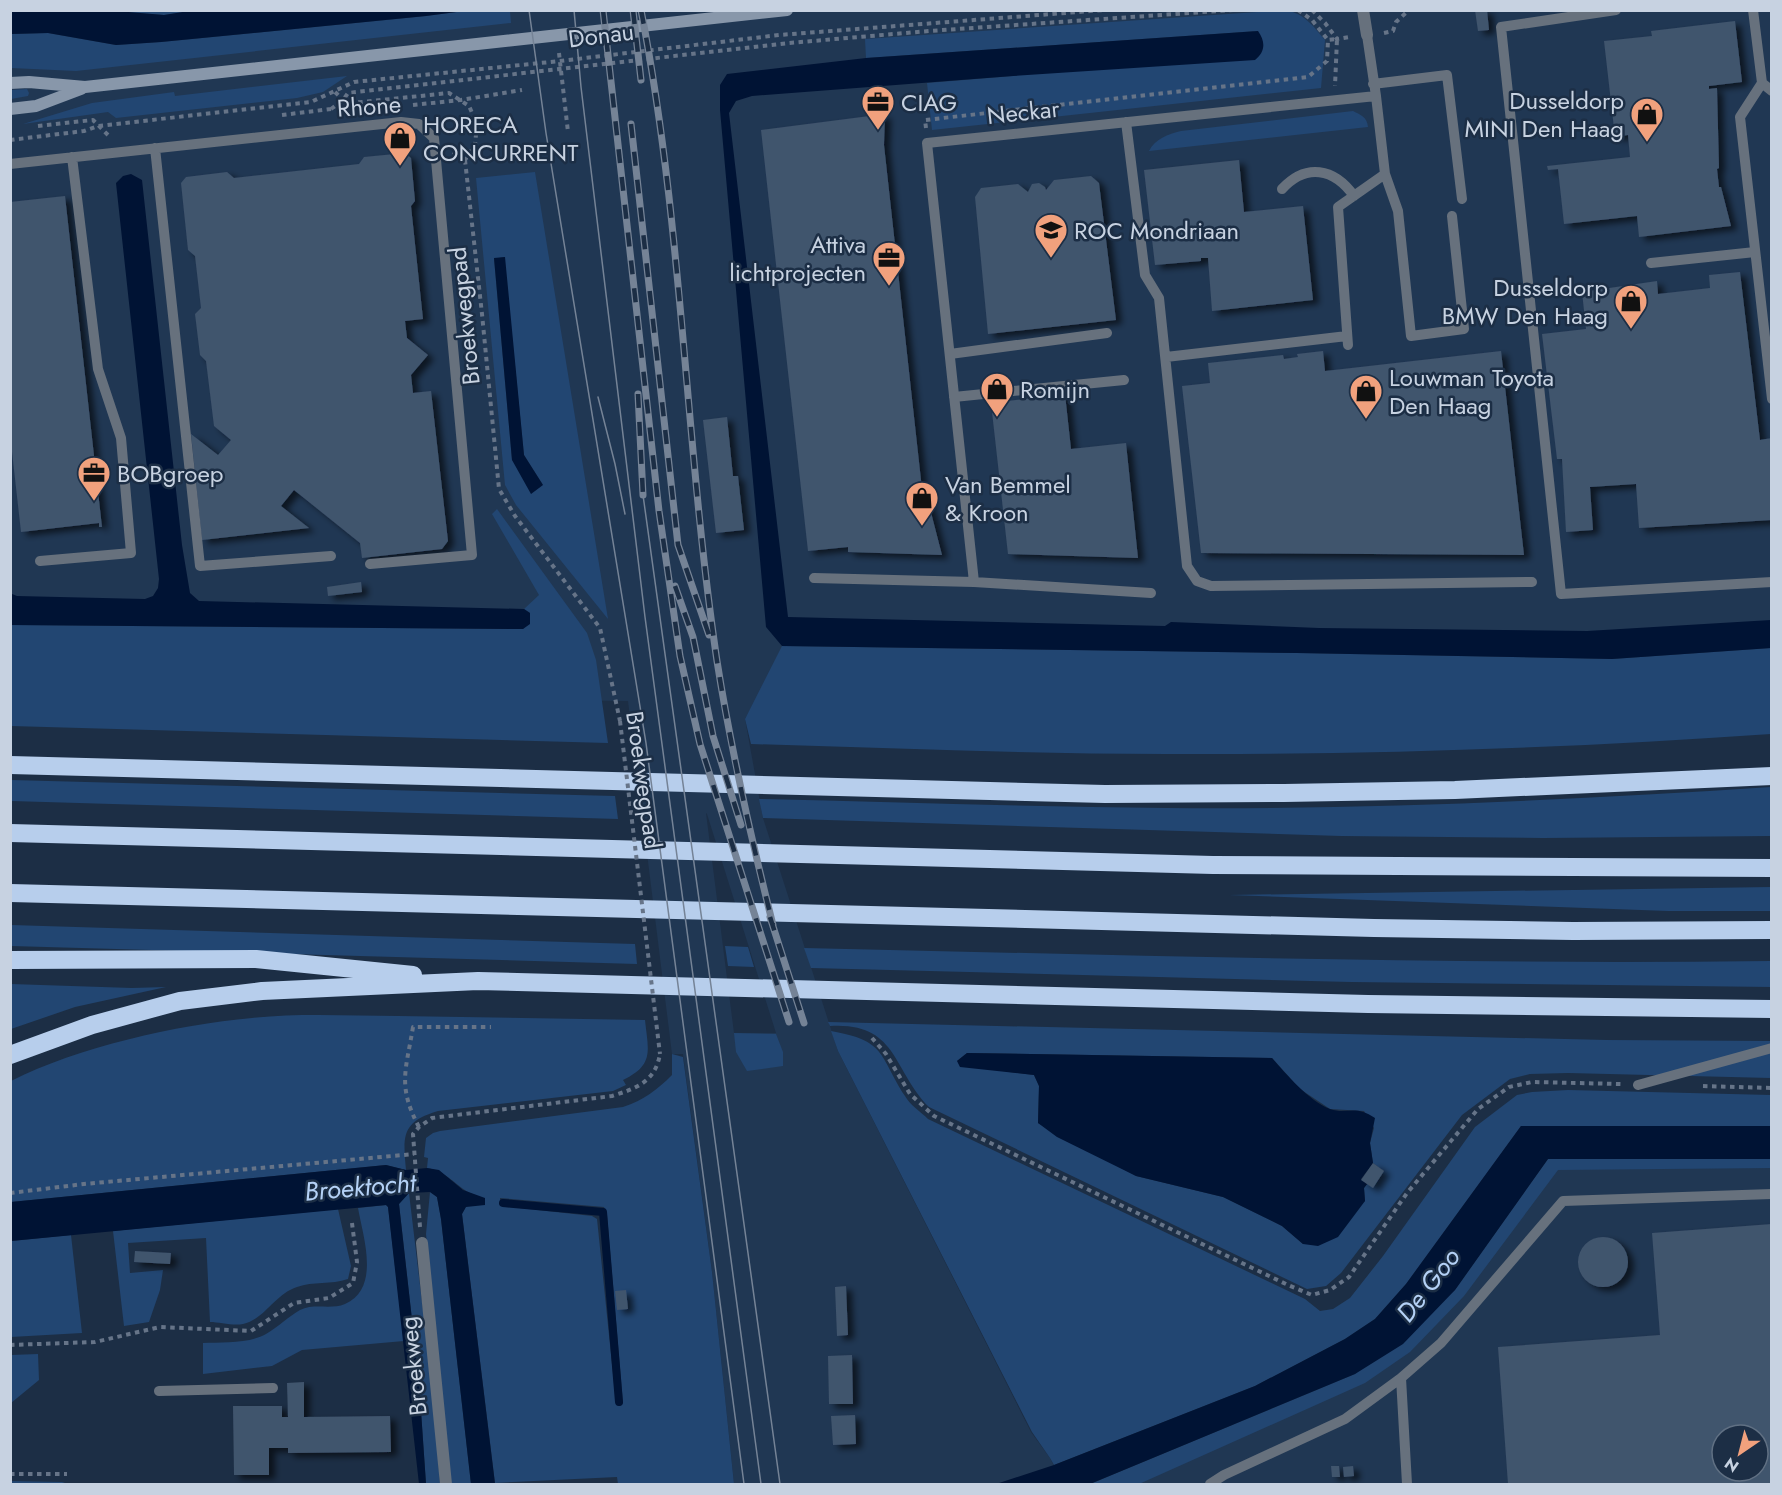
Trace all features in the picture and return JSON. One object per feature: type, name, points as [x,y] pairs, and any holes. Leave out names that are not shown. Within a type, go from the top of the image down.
[{"type":"highway","points":[[10,765],[1105,794],[1369,792],[1772,776]]},
{"type":"highway","points":[[10,833],[1213,865],[1772,868]]},
{"type":"highway","points":[[10,893],[1374,928],[1573,931],[1772,930]]},
{"type":"highway","points":[[10,960],[256,959],[478,981]]},
{"type":"highway","points":[[10,1055],[92,1025],[180,1001],[261,991],[478,981],[1297,1002],[1772,1009]]},
{"type":"main road","name":"Donau","points":[[10,83],[29,81],[85,87],[787,10]]},
{"type":"main road","name":"Donau","points":[[10,109],[36,106],[85,87]]},
{"type":"street","points":[[1363,10],[1367,35]]},
{"type":"street","name":"Broekweg","points":[[422,1243],[446,1485]]},
{"type":"lane","points":[[1616,10],[1501,27],[1561,594],[1772,582]]},
{"type":"lane","points":[[1753,10],[1762,83],[1740,117],[1772,399]]},
{"type":"lane","points":[[1367,35],[1385,174],[1398,211],[1411,336],[1464,329],[1452,216]]},
{"type":"lane","points":[[1372,84],[1447,75],[1462,199]]},
{"type":"lane","points":[[1762,83],[1772,91]]},
{"type":"lane","name":"Neckar","points":[[927,143],[1376,96]]},
{"type":"lane","name":"Rhone","points":[[10,164],[401,122],[419,124],[434,138],[472,555],[370,564]]},
{"type":"lane","points":[[1126,122],[1145,275],[1158,298],[1187,566],[1197,581],[1211,586],[1532,582]]},
{"type":"lane","points":[[927,143],[974,582]]},
{"type":"lane","points":[[156,148],[200,566],[331,556]]},
{"type":"lane","points":[[40,561],[131,553],[121,438],[99,369],[72,157]]},
{"type":"lane","points":[[1282,189],[1292,178],[1302,173],[1332,174],[1347,186],[1354,196]]},
{"type":"lane","points":[[1166,357],[1347,340],[1338,207],[1385,174]]},
{"type":"lane","points":[[1651,262],[1755,252]]},
{"type":"lane","points":[[950,354],[1107,333]]},
{"type":"lane","points":[[954,397],[1124,380]]},
{"type":"lane","points":[[814,578],[974,582],[1151,593]]},
{"type":"lane","points":[[1638,1085],[1772,1048]]},
{"type":"lane","points":[[1210,1485],[1224,1475],[1345,1419],[1401,1378],[1441,1343],[1563,1201],[1772,1194]]},
{"type":"lane","points":[[1401,1378],[1407,1485]]},
{"type":"lane","points":[[159,1391],[273,1388]]},
{"type":"path","name":"Donau","points":[[354,82],[560,61],[778,35],[1104,10]]},
{"type":"path","points":[[331,109],[348,93],[789,43],[1233,10]]},
{"type":"path","points":[[927,143],[925,120],[1308,77],[1327,61],[1328,40],[1312,20],[1298,10]]},
{"type":"path","points":[[1328,40],[1337,39],[1334,101]]},
{"type":"path","points":[[561,72],[568,132]]},
{"type":"path","name":"Rhone","points":[[10,140],[84,131],[98,126],[311,102],[354,82]]},
{"type":"path","points":[[402,106],[461,100],[522,90]]},
{"type":"path","points":[[272,116],[338,110]]},
{"type":"path","points":[[34,126],[93,120],[106,135],[118,134]]},
{"type":"path","name":"Broekwegpad","points":[[419,1127],[432,1118],[612,1096],[646,1082],[658,1066],[660,1054],[620,721],[600,628],[515,516],[499,489],[465,160]]},
{"type":"path","points":[[422,1243],[413,1134],[419,1127],[408,1107],[404,1082],[413,1027],[491,1027]]},
{"type":"path","points":[[872,1038],[886,1054],[910,1094],[934,1116],[1312,1295],[1330,1290],[1348,1277],[1421,1176],[1478,1109],[1509,1087],[1532,1082],[1638,1085]]},
{"type":"path","points":[[1694,1086],[1772,1088]]},
{"type":"path","points":[[10,1193],[84,1184],[414,1154]]},
{"type":"path","points":[[10,1345],[95,1342],[160,1327],[251,1331],[294,1303],[329,1298],[353,1283],[357,1262],[352,1223]]},
{"type":"path","points":[[10,1474],[67,1474]]},
{"type":"shaded area","points":[[1286,10],[1304,18],[1325,40],[1321,88],[932,130],[927,83],[1013,76],[1258,31],[866,58],[865,39]]},
{"type":"shaded area","points":[[11,11],[1771,11],[1771,675],[754,703],[745,719],[763,818],[838,1051],[1031,1432],[1050,1458],[1063,1484],[734,1484],[712,1272],[683,1054],[672,1054],[628,701],[65,695],[11,692]],"holes":[[[707,814],[776,1033],[734,1033]]]},
{"type":"shaded area","points":[[105,11],[195,11],[164,15]]},
{"type":"shaded area","points":[[464,11],[510,11],[511,23],[76,71],[11,68],[11,34],[48,33],[116,45]]},
{"type":"shaded area","points":[[347,76],[323,92],[297,98],[116,118],[108,112],[23,124],[92,103],[174,92],[175,96]]},
{"type":"shaded area","points":[[27,89],[28,96],[11,99],[11,90]]},
{"type":"shaded area","points":[[1353,111],[1365,119],[1368,127],[1149,151],[1162,138],[1181,131]]},
{"type":"shaded area","points":[[535,172],[608,619],[516,505],[505,485],[476,178]],"holes":[[[504,257],[524,455],[543,485],[512,460],[494,259]]]},
{"type":"shaded area","points":[[497,509],[587,633],[596,660],[608,743],[11,726],[11,625],[523,629],[530,613],[524,609],[539,595],[492,514]]},
{"type":"shaded area","points":[[782,646],[1612,659],[1771,648],[1771,734],[1545,747],[1317,753],[1062,753],[751,744],[745,719]]},
{"type":"shaded area","points":[[11,780],[615,796],[618,819],[11,801]]},
{"type":"shaded area","points":[[1771,787],[1771,836],[1543,838],[1341,836],[763,818],[759,799],[1014,806],[1242,808],[1393,806],[1545,800]]},
{"type":"shaded area","points":[[1771,887],[1771,911],[1668,911],[1229,895]]},
{"type":"shaded area","points":[[11,925],[635,944],[637,964],[11,946]]},
{"type":"shaded area","points":[[725,946],[748,947],[754,967],[728,966]]},
{"type":"shaded area","points":[[804,948],[1529,962],[1771,961],[1772,987],[1351,982],[811,968]]},
{"type":"shaded area","points":[[11,984],[166,987],[75,1007],[11,1029]]},
{"type":"shaded area","points":[[288,1016],[645,1020],[647,1056],[640,1069],[623,1080],[626,1085],[613,1091],[438,1111],[426,1115],[417,1120],[407,1132],[405,1139],[406,1170],[386,1165],[11,1202],[11,1081],[66,1058],[128,1039],[223,1021]]},
{"type":"shaded area","points":[[828,1022],[1607,1040],[1771,1041],[1771,1078],[1568,1073],[1530,1074],[1510,1079],[1462,1115],[1341,1273],[1326,1286],[1307,1289],[929,1107],[881,1040],[869,1032],[852,1027],[830,1026]],"holes":[[[967,1053],[1272,1058],[1300,1089],[1330,1109],[1364,1111],[1374,1128],[1370,1143],[1373,1163],[1384,1171],[1373,1187],[1367,1184],[1364,1188],[1365,1201],[1303,1244],[1282,1226],[1223,1197],[1136,1176],[1038,1123],[1039,1086],[1034,1075],[957,1061]]]},
{"type":"shaded area","points":[[831,1031],[862,1039],[872,1045],[879,1052],[907,1099],[928,1119],[1305,1299],[1320,1311],[1333,1309],[1350,1298],[1383,1256],[1475,1127],[1517,1095],[1568,1090],[1771,1095],[1771,1126],[1521,1126],[1406,1284],[1375,1319],[1345,1339],[1255,1386],[1054,1465],[1032,1432],[838,1051]]},
{"type":"shaded area","points":[[734,1033],[776,1034],[783,1052],[783,1066],[747,1071],[736,1052]]},
{"type":"shaded area","points":[[672,1054],[683,1057],[712,1272],[734,1484],[618,1484],[617,1477],[495,1483],[462,1214],[472,1194],[446,1175],[427,1168],[428,1158],[424,1157],[426,1138],[440,1131],[623,1107],[650,1094],[672,1075]],"holes":[[[500,1198],[604,1207],[607,1215],[623,1403],[620,1406],[616,1403],[597,1219],[592,1216],[500,1206]]]},
{"type":"shaded area","points":[[1548,1159],[1771,1159],[1771,1484],[1135,1484],[1455,1290]]},
{"type":"shaded area","points":[[1548,1159],[1771,1159],[1771,1168],[1558,1170],[1464,1296],[1410,1352],[1365,1383],[1139,1484],[1090,1484],[1355,1374],[1455,1290]]},
{"type":"shaded area","points":[[430,1192],[437,1197],[441,1219],[471,1484],[451,1484],[426,1234]]},
{"type":"shaded area","points":[[409,1193],[433,1394],[440,1484],[426,1484],[419,1382],[399,1204]]},
{"type":"shaded area","points":[[386,1205],[404,1341],[302,1350],[272,1366],[203,1374],[203,1343],[235,1342],[259,1337],[300,1310],[311,1307],[340,1306],[356,1296],[363,1286],[367,1261],[358,1208]]},
{"type":"shaded area","points":[[338,1209],[351,1266],[348,1279],[309,1284],[289,1290],[258,1317],[243,1324],[210,1322],[206,1238],[128,1243],[130,1273],[163,1270],[160,1290],[149,1322],[124,1326],[113,1231]]},
{"type":"shaded area","points":[[71,1235],[82,1333],[11,1337],[11,1241]]},
{"type":"shaded area","points":[[38,1354],[39,1380],[11,1403],[11,1355]]},
{"type":"shaded area","points":[[10,1481],[62,1482],[68,1484],[11,1484]]},
{"type":"water","points":[[105,10],[164,15],[195,10],[464,11],[116,45],[48,33],[11,34],[11,11]]},
{"type":"water","points":[[1258,31],[1263,47],[1261,54],[1255,60],[752,96],[736,101],[729,113],[788,617],[1165,626],[1171,622],[1319,628],[1587,631],[1771,620],[1771,648],[1612,659],[782,646],[766,627],[720,110],[720,85],[727,74],[866,58]]},
{"type":"water","points":[[131,174],[142,180],[182,545],[190,593],[199,601],[524,609],[530,613],[530,624],[523,629],[11,625],[11,585],[12,594],[17,596],[145,599],[153,596],[158,588],[159,579],[116,183],[123,176]]},
{"type":"water","points":[[505,257],[524,455],[543,485],[531,494],[512,460],[494,258]]},
{"type":"water","points":[[967,1053],[1272,1058],[1298,1086],[1322,1105],[1336,1111],[1362,1112],[1375,1118],[1370,1143],[1373,1163],[1361,1179],[1367,1184],[1364,1188],[1365,1201],[1338,1237],[1318,1246],[1303,1244],[1282,1226],[1223,1197],[1136,1176],[1057,1137],[1038,1123],[1039,1086],[1034,1075],[960,1067],[957,1061]]},
{"type":"water","name":"De Goo","points":[[1521,1126],[1771,1126],[1771,1159],[1548,1159],[1455,1290],[1403,1344],[1355,1374],[1090,1484],[996,1484],[1054,1465],[1255,1386],[1345,1339],[1375,1319],[1406,1284]]},
{"type":"water","name":"Broektocht","points":[[386,1165],[406,1170],[427,1168],[439,1170],[463,1190],[485,1198],[485,1205],[466,1207],[462,1214],[495,1484],[471,1484],[441,1219],[437,1197],[430,1192],[409,1193],[399,1204],[419,1382],[426,1484],[419,1484],[386,1205],[11,1241],[11,1202]]},
{"type":"building","points":[[1475,10],[1487,10],[1489,30],[1478,31]]},
{"type":"building","points":[[1735,21],[1742,82],[1709,86],[1709,89],[1717,88],[1719,168],[1717,169],[1719,187],[1721,187],[1731,226],[1639,237],[1637,216],[1564,224],[1558,169],[1548,170],[1547,166],[1630,157],[1628,135],[1615,137],[1604,41],[1652,36],[1651,31]]},
{"type":"building","points":[[885,114],[884,145],[923,498],[927,497],[942,555],[848,552],[848,547],[808,551],[761,130]]},
{"type":"building","points":[[405,153],[411,158],[415,201],[411,206],[423,319],[405,321],[407,338],[428,355],[411,375],[413,393],[431,391],[448,541],[442,549],[362,558],[360,543],[294,490],[281,506],[309,528],[202,540],[191,434],[218,455],[231,440],[214,426],[206,361],[200,355],[195,314],[201,308],[195,256],[188,250],[181,183],[186,177],[227,172],[234,178],[359,164],[364,157]]},
{"type":"building","points":[[1239,160],[1244,212],[1303,206],[1313,300],[1212,311],[1208,258],[1201,258],[1201,261],[1155,265],[1144,170]]},
{"type":"building","points":[[1091,176],[1099,183],[1116,320],[988,334],[975,197],[981,188],[1018,184],[1028,192],[1032,184],[1039,183],[1046,190],[1054,180]]},
{"type":"building","points":[[65,196],[102,527],[99,527],[99,523],[21,532],[10,434],[10,202]]},
{"type":"building","points":[[1740,272],[1760,440],[1772,438],[1772,520],[1639,528],[1636,484],[1590,487],[1593,530],[1566,532],[1562,459],[1557,459],[1542,334],[1586,329],[1582,292],[1657,281],[1658,294],[1710,288],[1709,275]]},
{"type":"building","points":[[1323,351],[1325,371],[1501,351],[1524,555],[1201,553],[1182,386],[1210,383],[1208,363],[1283,355],[1284,359],[1298,357],[1297,354]]},
{"type":"building","points":[[1065,394],[1071,449],[1126,443],[1138,558],[1008,554],[991,403]]},
{"type":"building","points":[[727,417],[733,476],[738,476],[744,530],[716,533],[703,420]]},
{"type":"building","points":[[361,582],[362,592],[328,596],[327,587]]},
{"type":"building","points":[[1373,1163],[1384,1171],[1373,1188],[1361,1180]]},
{"type":"building","points":[[1772,1224],[1772,1484],[1508,1484],[1498,1347],[1660,1335],[1652,1233]]},
{"type":"building","points":[[1603,1237],[1617,1241],[1624,1248],[1628,1262],[1624,1276],[1617,1283],[1603,1287],[1589,1283],[1582,1276],[1578,1262],[1582,1248],[1589,1241]]},
{"type":"building","points":[[135,1251],[171,1253],[170,1264],[134,1262]]},
{"type":"building","points":[[846,1286],[848,1335],[837,1336],[835,1287]]},
{"type":"building","points":[[626,1290],[628,1309],[617,1310],[615,1291]]},
{"type":"building","points":[[852,1355],[853,1404],[829,1404],[828,1356]]},
{"type":"building","points":[[304,1382],[304,1417],[390,1416],[391,1452],[288,1453],[288,1448],[269,1448],[269,1475],[234,1475],[233,1406],[282,1406],[282,1417],[288,1417],[287,1383]]},
{"type":"building","points":[[855,1415],[856,1444],[833,1445],[831,1416]]},
{"type":"building","points":[[1331,1466],[1339,1466],[1340,1477],[1332,1477]]},
{"type":"building","points":[[1353,1466],[1354,1476],[1344,1477],[1343,1467]]},
{"type":"waterway","points":[[503,1203],[603,1212],[619,1402]]},
{"type":"tram line","points":[[529,10],[546,133],[646,743],[744,1484]]},
{"type":"tram line","points":[[574,10],[581,87],[645,617],[761,1484]]},
{"type":"tram line","points":[[598,397],[625,514]]},
{"type":"tram line","points":[[643,495],[780,1484]]},
{"type":"railway","points":[[603,10],[659,511],[680,656],[700,744],[789,1022]]},
{"type":"railway","points":[[633,10],[641,80]]},
{"type":"railway","points":[[641,10],[666,172],[706,580],[717,661],[742,794],[773,925]]},
{"type":"railway","points":[[631,124],[678,545],[709,635]]},
{"type":"railway","points":[[638,394],[643,495]]},
{"type":"railway","points":[[675,586],[693,637],[713,736],[741,825]]},
{"type":"railway","points":[[770,917],[804,1023]]},
{"type":"place","name":"CIAG","points":[[878,131]]},
{"type":"place","name":"Dusseldorp MINI Den Haag","points":[[1647,143]]},
{"type":"place","name":"HORECA CONCURRENT","points":[[400,167]]},
{"type":"place","name":"ROC Mondriaan","points":[[1051,259]]},
{"type":"place","name":"Attiva lichtprojecten","points":[[889,287]]},
{"type":"place","name":"Dusseldorp BMW Den Haag","points":[[1631,330]]},
{"type":"place","name":"Romijn","points":[[997,418]]},
{"type":"place","name":"Louwman Toyota Den Haag","points":[[1366,420]]},
{"type":"place","name":"BOBgroep","points":[[94,502]]},
{"type":"place","name":"Van Bemmel & Kroon","points":[[922,527]]}]
